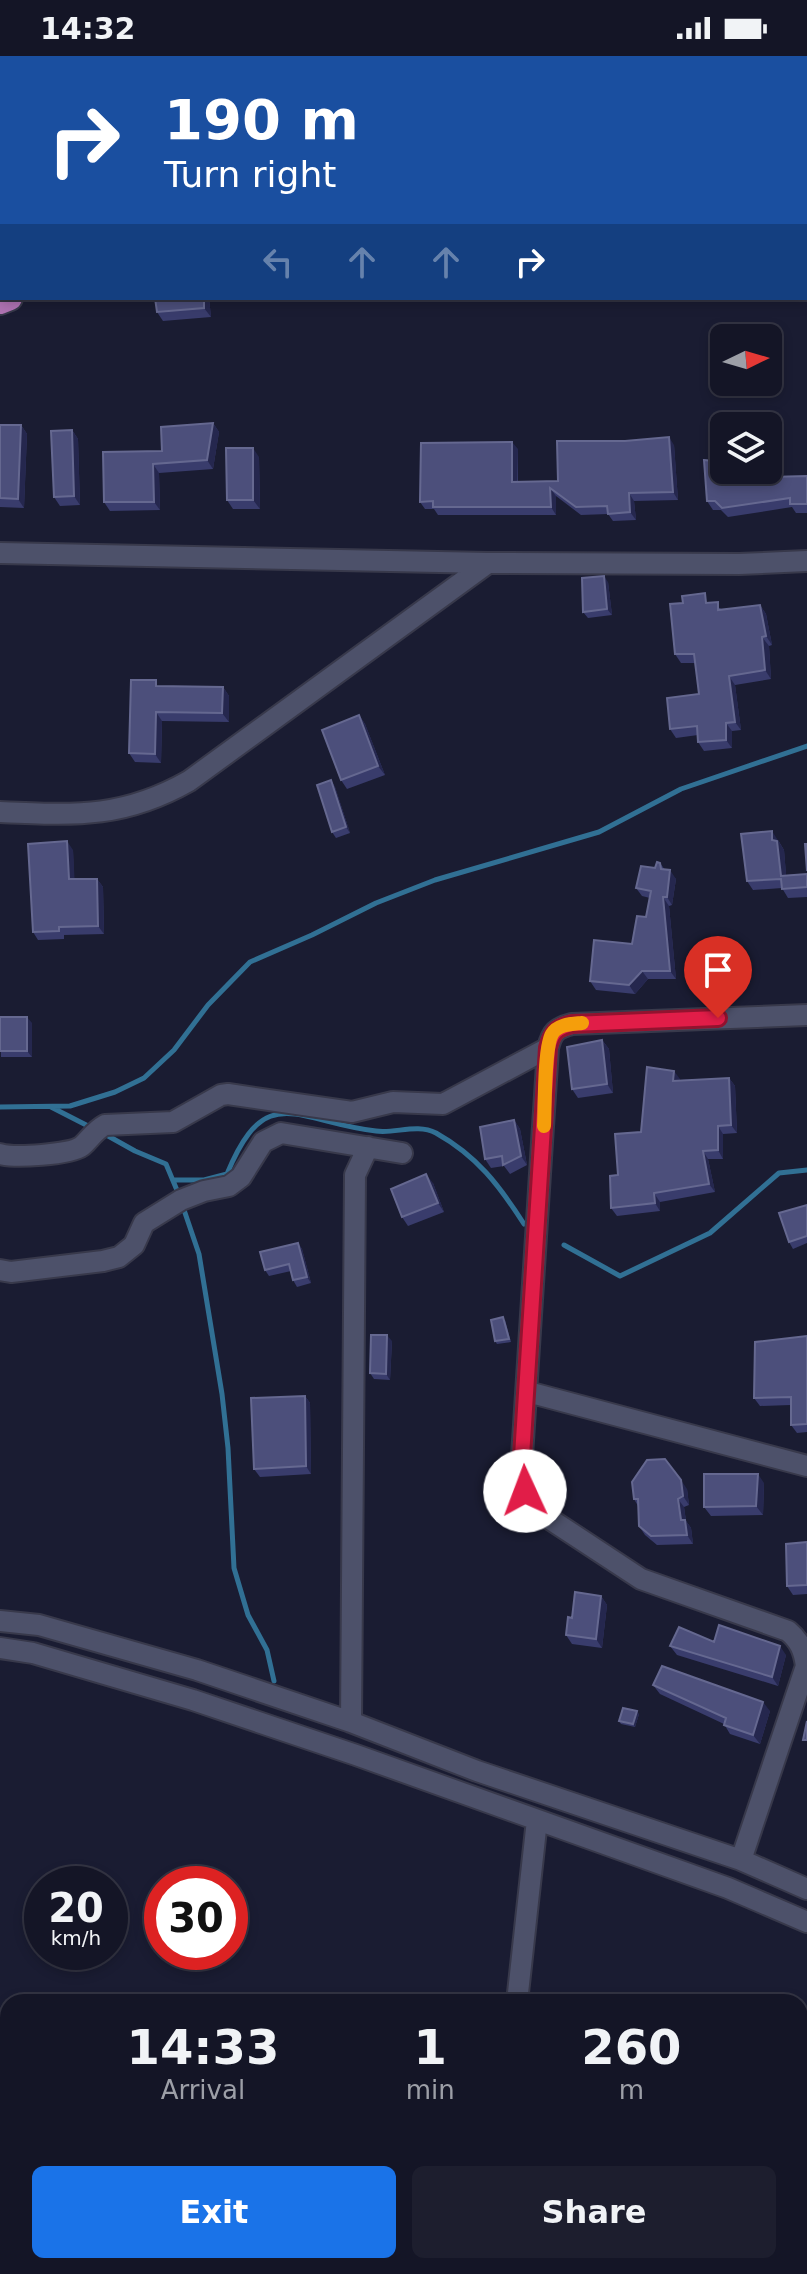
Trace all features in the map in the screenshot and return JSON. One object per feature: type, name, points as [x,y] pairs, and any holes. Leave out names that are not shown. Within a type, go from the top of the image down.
[{"type":"street","points":[[0,553],[488,563],[739,564],[807,561]]},
{"type":"street","points":[[0,812],[73,815],[120,809],[162,796],[202,772],[488,563]]},
{"type":"street","points":[[741,1860],[807,1666],[805,1653],[797,1638],[788,1631],[641,1579],[533,1508],[525,1491],[521,1472],[548,1048],[552,1034],[559,1027],[572,1024],[807,1015]]},
{"type":"street","points":[[0,1154],[19,1156],[75,1150],[105,1125],[173,1122],[228,1094],[352,1112],[393,1102],[443,1104],[548,1048]]},
{"type":"street","points":[[0,1270],[11,1272],[119,1257],[134,1245],[144,1223],[181,1200],[229,1186],[241,1177],[263,1142],[281,1133],[402,1153]]},
{"type":"street","points":[[351,1722],[355,1175],[368,1147]]},
{"type":"street","points":[[528,1392],[807,1466]]},
{"type":"street","points":[[0,1621],[39,1625],[197,1670],[351,1722],[477,1771],[741,1860],[807,1889]]},
{"type":"street","points":[[0,1648],[33,1653],[193,1700],[356,1755],[728,1888],[807,1922]]},
{"type":"street","points":[[518,1994],[537,1820]]},
{"type":"building","points":[[155,300],[204,300],[204,308],[157,312]]},
{"type":"building","points":[[213,423],[207,460],[153,464],[154,502],[104,502],[103,452],[162,451],[161,427]]},
{"type":"building","points":[[0,425],[21,425],[18,499],[0,498]]},
{"type":"building","points":[[72,430],[74,496],[54,497],[51,431]]},
{"type":"building","points":[[669,437],[673,492],[629,493],[630,512],[608,514],[607,506],[576,507],[550,488],[551,507],[433,507],[433,501],[420,502],[421,443],[512,442],[512,482],[558,481],[557,441],[625,441]]},
{"type":"building","points":[[226,448],[253,448],[253,500],[227,500]]},
{"type":"building","points":[[704,460],[710,461],[710,484],[782,484],[782,477],[807,476],[807,504],[790,504],[790,498],[722,508],[715,501],[707,501]]},
{"type":"building","points":[[604,576],[607,609],[583,612],[582,578]]},
{"type":"building","points":[[705,593],[706,603],[718,602],[718,610],[760,605],[766,636],[762,637],[765,670],[729,676],[735,722],[726,723],[726,740],[698,742],[697,726],[670,729],[667,698],[699,694],[694,654],[675,654],[670,604],[683,603],[682,596]]},
{"type":"building","points":[[131,680],[156,680],[156,686],[223,687],[222,713],[156,712],[155,754],[129,753]]},
{"type":"building","points":[[359,715],[378,766],[341,780],[322,730]]},
{"type":"building","points":[[331,780],[346,827],[332,832],[317,785]]},
{"type":"building","points":[[772,831],[772,840],[777,841],[781,876],[807,874],[807,887],[782,889],[781,879],[747,881],[741,834]]},
{"type":"building","points":[[67,841],[69,879],[97,879],[98,926],[59,927],[59,931],[33,932],[28,844]]},
{"type":"building","points":[[657,862],[661,869],[670,870],[667,897],[663,897],[670,971],[642,971],[629,985],[590,981],[594,940],[632,944],[637,916],[646,917],[651,891],[636,888],[641,866],[655,868]]},
{"type":"building","points":[[0,1017],[27,1017],[27,1051],[0,1051]]},
{"type":"building","points":[[602,1040],[607,1084],[572,1089],[567,1047]]},
{"type":"building","points":[[647,1067],[674,1071],[673,1081],[729,1078],[731,1125],[718,1126],[718,1150],[703,1151],[709,1184],[654,1193],[655,1203],[611,1208],[610,1176],[618,1175],[615,1134],[641,1132]]},
{"type":"building","points":[[514,1120],[521,1156],[503,1165],[502,1156],[485,1159],[480,1127]]},
{"type":"building","points":[[426,1174],[438,1203],[402,1217],[391,1189]]},
{"type":"building","points":[[807,1205],[807,1236],[789,1242],[779,1213]]},
{"type":"building","points":[[298,1243],[307,1277],[293,1280],[289,1264],[265,1270],[260,1252]]},
{"type":"building","points":[[503,1317],[509,1339],[495,1341],[491,1320]]},
{"type":"building","points":[[371,1335],[387,1335],[386,1374],[370,1373]]},
{"type":"building","points":[[807,1336],[807,1424],[791,1425],[791,1397],[754,1398],[755,1342]]},
{"type":"building","points":[[305,1396],[306,1466],[254,1469],[251,1398]]},
{"type":"building","points":[[665,1459],[681,1480],[683,1496],[678,1499],[687,1535],[651,1536],[639,1526],[638,1499],[634,1499],[632,1482],[647,1460]]},
{"type":"building","points":[[704,1474],[758,1474],[756,1506],[704,1507]]},
{"type":"building","points":[[807,1542],[807,1585],[787,1586],[786,1544]]},
{"type":"building","points":[[575,1592],[601,1596],[596,1639],[566,1635]]},
{"type":"building","points":[[719,1625],[780,1646],[772,1677],[670,1646],[679,1627],[714,1642]]},
{"type":"building","points":[[662,1666],[763,1702],[753,1735],[724,1725],[726,1718],[653,1685]]},
{"type":"building","points":[[623,1708],[637,1711],[633,1724],[619,1721]]},
{"type":"waterway","points":[[0,1107],[70,1106],[115,1092],[144,1078],[174,1050],[208,1005],[250,962],[376,903],[435,880],[599,832],[681,789],[807,746]]},
{"type":"waterway","points":[[51,1107],[92,1128]]},
{"type":"waterway","points":[[173,1180],[204,1180],[227,1174],[241,1145],[256,1126],[270,1116],[304,1116],[383,1132],[429,1130],[464,1151],[496,1184],[524,1224]]},
{"type":"waterway","points":[[101,1132],[166,1164],[179,1195]]},
{"type":"waterway","points":[[564,1245],[620,1276],[710,1233],[779,1173],[807,1170]]},
{"type":"waterway","points":[[182,1204],[199,1254],[222,1394],[234,1568],[248,1615],[267,1650],[274,1681]]},
{"type":"slow traffic","points":[[544,1126],[548,1048],[552,1034],[559,1027],[582,1023]]},
{"type":"route","points":[[525,1491],[521,1472],[548,1048],[552,1034],[559,1027],[572,1024],[718,1018]]}]
